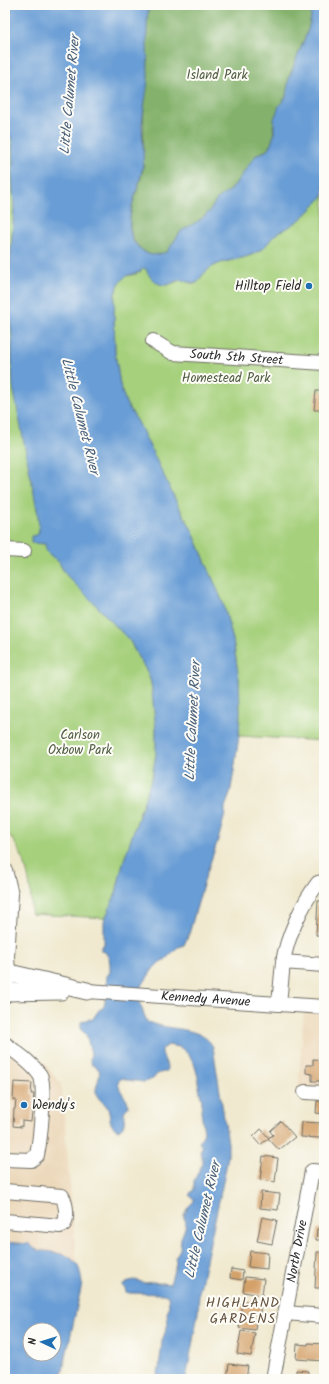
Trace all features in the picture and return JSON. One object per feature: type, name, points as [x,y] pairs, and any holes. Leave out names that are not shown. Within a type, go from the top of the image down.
[{"type":"main road","name":"Kennedy Avenue","points":[[7,972],[87,991]]},
{"type":"main road","name":"Kennedy Avenue","points":[[5,993],[87,991]]},
{"type":"street","name":"South 5th Street","points":[[153,341],[173,352],[324,363]]},
{"type":"street","points":[[5,550],[24,551]]},
{"type":"street","points":[[5,870],[11,894],[5,993]]},
{"type":"street","points":[[279,1004],[285,948],[307,899],[318,883],[324,882]]},
{"type":"street","points":[[283,962],[324,965]]},
{"type":"street","name":"Kennedy Avenue","points":[[87,991],[324,1007]]},
{"type":"street","points":[[5,1044],[26,1059],[41,1076],[43,1087],[37,1155],[31,1160],[5,1159]]},
{"type":"street","points":[[305,1092],[324,1093]]},
{"type":"street","name":"North Drive","points":[[273,1379],[285,1313],[318,1172]]},
{"type":"street","points":[[5,1191],[62,1196],[64,1200],[66,1221],[60,1226],[5,1221]]},
{"type":"street","points":[[285,1313],[324,1316]]},
{"type":"shaded area","points":[[304,1009],[324,1010],[324,1096],[298,1093]]},
{"type":"shaded area","points":[[5,1034],[35,1052],[61,1084],[77,1265],[5,1260]]},
{"type":"green space","points":[[5,5],[11,5],[5,83]]},
{"type":"green space","name":"Island Park","points":[[149,5],[313,5],[310,12],[311,17],[308,30],[289,78],[286,97],[279,106],[273,126],[274,135],[271,144],[266,151],[257,154],[231,190],[217,199],[210,211],[200,220],[181,231],[167,252],[155,255],[149,254],[140,248],[133,239],[130,230],[132,209],[143,167],[143,116],[147,18]]},
{"type":"green space","name":"Carlson Oxbow Park","points":[[5,121],[12,141],[13,164],[14,209],[9,278],[12,362],[20,420],[38,514],[39,532],[34,536],[41,543],[45,544],[70,579],[130,641],[148,673],[151,683],[156,729],[156,754],[152,777],[123,863],[116,893],[106,918],[31,914],[29,880],[23,859],[18,848],[5,830]]},
{"type":"green space","name":"Homestead Park","points":[[324,195],[324,741],[239,736],[239,679],[233,640],[223,603],[192,530],[178,505],[138,422],[126,403],[120,385],[115,352],[115,293],[120,282],[126,276],[136,274],[143,268],[146,269],[150,276],[173,283],[180,280],[194,284],[197,283],[211,267],[220,263],[246,257],[263,248],[276,234],[301,219]]},
{"type":"water","name":"Little Calumet River","points":[[11,5],[149,5],[147,32],[148,78],[142,124],[143,164],[130,214],[130,232],[133,241],[139,248],[152,255],[167,252],[181,231],[200,220],[210,211],[217,199],[231,190],[253,159],[258,154],[266,151],[271,144],[274,135],[274,119],[279,106],[286,97],[289,78],[308,30],[311,17],[310,12],[313,5],[324,5],[324,195],[301,219],[276,234],[263,248],[246,257],[220,263],[211,267],[197,283],[178,280],[167,285],[163,285],[154,281],[146,269],[143,268],[140,272],[126,276],[120,282],[115,293],[115,352],[120,385],[126,403],[138,422],[178,505],[192,530],[223,603],[233,640],[239,679],[239,736],[230,794],[225,807],[225,814],[219,837],[205,878],[189,934],[184,945],[178,947],[166,959],[160,962],[153,969],[141,987],[140,1004],[147,1022],[190,1031],[204,1037],[213,1047],[228,1143],[228,1156],[225,1173],[199,1293],[198,1313],[186,1379],[156,1379],[159,1369],[162,1341],[168,1324],[168,1296],[164,1294],[129,1293],[126,1292],[125,1288],[122,1286],[129,1281],[135,1280],[145,1283],[153,1282],[170,1284],[176,1263],[175,1258],[180,1249],[181,1238],[185,1228],[186,1222],[184,1215],[188,1207],[194,1201],[194,1199],[189,1195],[194,1189],[194,1181],[202,1164],[202,1156],[200,1152],[202,1147],[199,1142],[204,1133],[201,1111],[202,1101],[194,1063],[188,1054],[180,1047],[167,1045],[162,1049],[162,1055],[167,1071],[157,1074],[153,1079],[144,1082],[127,1080],[123,1078],[119,1080],[119,1087],[129,1105],[124,1112],[124,1124],[119,1130],[115,1129],[111,1124],[107,1107],[96,1094],[99,1069],[92,1065],[86,1034],[81,1030],[81,1022],[89,1019],[92,1020],[99,1010],[103,1008],[105,1002],[107,976],[110,972],[110,965],[109,958],[105,952],[101,951],[101,946],[104,945],[104,921],[116,893],[123,863],[152,777],[156,754],[156,729],[151,683],[148,673],[130,641],[70,579],[64,572],[59,562],[46,550],[45,544],[31,543],[31,536],[37,535],[39,532],[38,514],[13,387],[12,339],[9,305],[9,278],[14,209],[12,141],[5,121],[5,83]]},
{"type":"water","points":[[5,1242],[30,1244],[33,1248],[38,1250],[54,1252],[67,1256],[76,1263],[79,1268],[82,1284],[61,1379],[5,1379]]},
{"type":"building","points":[[316,391],[324,391],[324,410],[314,410]]},
{"type":"building","points":[[318,901],[324,901],[324,936],[316,935]]},
{"type":"building","points":[[313,1059],[324,1060],[324,1081],[312,1081],[312,1074],[306,1073],[306,1065],[313,1065]]},
{"type":"building","name":"Wendy's","points":[[14,1082],[32,1083],[31,1094],[34,1094],[31,1122],[22,1121],[22,1127],[13,1126],[16,1100],[13,1100]]},
{"type":"building","points":[[317,1101],[324,1101],[324,1114],[316,1113]]},
{"type":"building","points":[[281,1121],[295,1137],[279,1150],[268,1138],[273,1135],[270,1131]]},
{"type":"building","points":[[302,1122],[322,1123],[320,1138],[301,1137]]},
{"type":"building","points":[[261,1129],[269,1138],[260,1145],[253,1137]]},
{"type":"building","points":[[263,1156],[278,1158],[275,1182],[260,1180]]},
{"type":"building","points":[[261,1192],[280,1194],[278,1210],[260,1208]]},
{"type":"building","points":[[262,1217],[277,1220],[272,1244],[257,1241]]},
{"type":"building","points":[[317,1229],[324,1229],[324,1240],[316,1240]]},
{"type":"building","points":[[250,1251],[268,1253],[267,1269],[248,1267]]},
{"type":"building","points":[[317,1252],[324,1252],[324,1288],[315,1288]]},
{"type":"building","points":[[231,1269],[243,1271],[242,1280],[230,1278]]},
{"type":"building","points":[[245,1277],[264,1279],[262,1295],[243,1292]]},
{"type":"building","points":[[242,1301],[261,1303],[260,1313],[257,1312],[255,1330],[239,1328]]},
{"type":"building","points":[[241,1331],[255,1333],[251,1356],[237,1354]]},
{"type":"building","points":[[308,1343],[324,1344],[324,1361],[296,1359],[297,1344],[308,1345]]},
{"type":"building","points":[[229,1364],[248,1366],[246,1379],[227,1379]]},
{"type":"building","points":[[296,1370],[308,1371],[308,1379],[296,1379]]},
{"type":"place","name":"Hilltop Field","points":[[309,286]]},
{"type":"place","name":"Wendy's","points":[[24,1105]]},
{"type":"district","name":"HIGHLAND GARDENS","points":[[243,1312]]}]
